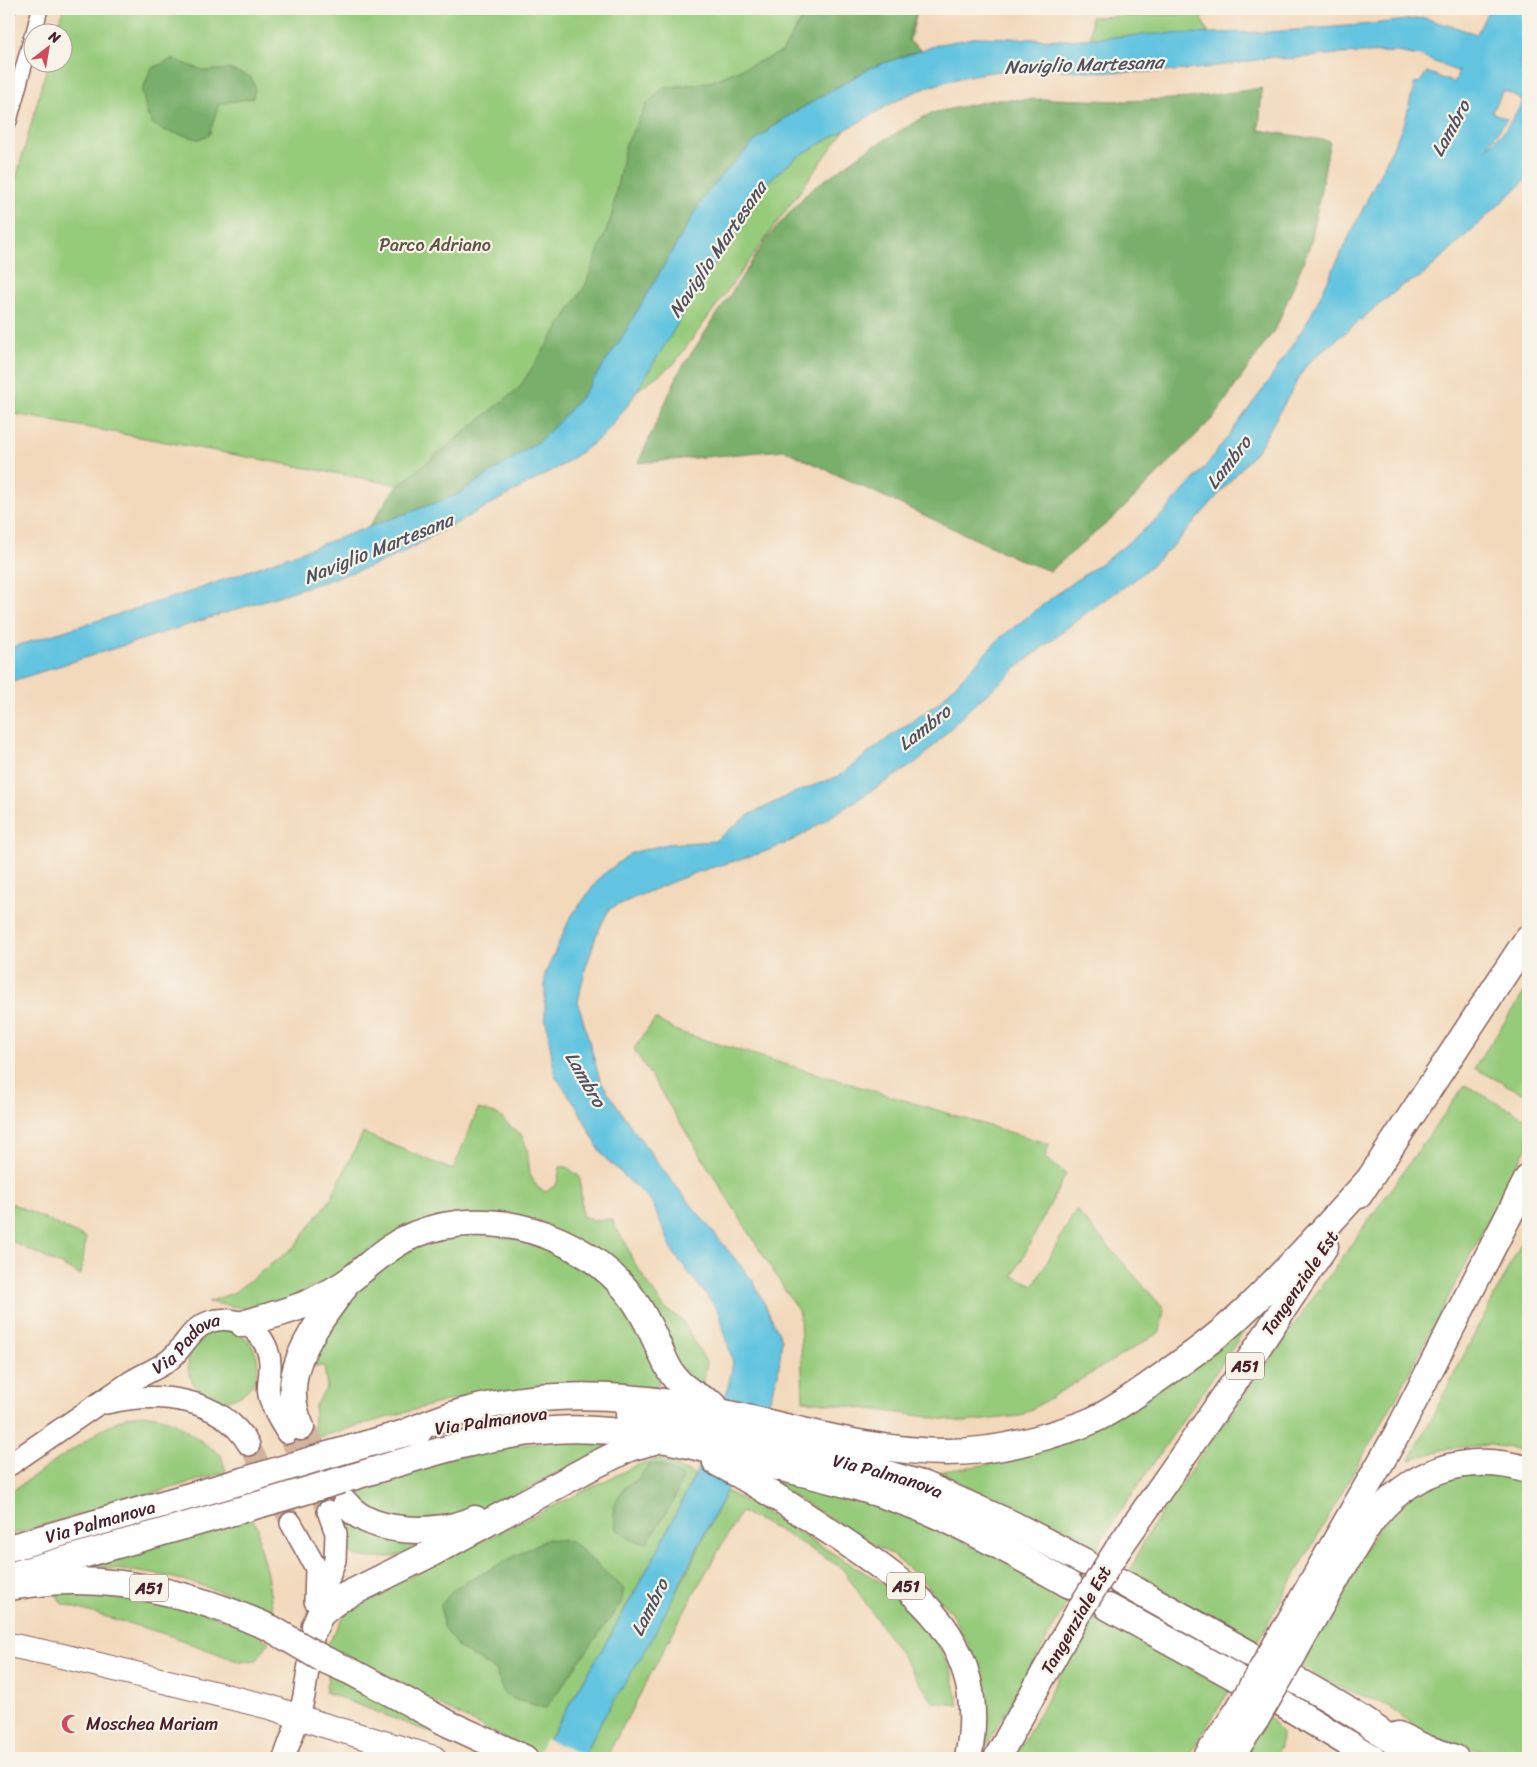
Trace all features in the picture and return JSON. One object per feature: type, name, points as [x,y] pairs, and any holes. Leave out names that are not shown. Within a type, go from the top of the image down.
[{"type":"highway","name":"Tangenziale Est","points":[[997,1758],[1079,1611],[1118,1549],[1236,1380],[1528,938]]},
{"type":"highway","points":[[1286,1659],[1397,1434],[1528,1178]]},
{"type":"highway","points":[[314,1629],[324,1611],[343,1597],[416,1562],[591,1467],[630,1448],[655,1440],[686,1422],[727,1413],[758,1451],[828,1437],[919,1451],[968,1452],[1018,1444],[1092,1421],[1128,1401],[1172,1371],[1236,1319],[1269,1288],[1368,1181]]},
{"type":"highway","points":[[243,1324],[315,1300],[349,1280],[383,1253],[414,1235],[442,1227],[467,1224],[498,1224],[521,1228],[551,1236],[578,1249],[596,1260],[624,1286],[638,1305],[668,1368],[681,1384],[686,1422]]},
{"type":"highway","points":[[294,1430],[292,1401],[296,1370],[310,1336],[349,1280]]},
{"type":"highway","name":"Via Palmanova","points":[[9,1548],[402,1434],[506,1416],[551,1412],[602,1412],[686,1422],[854,1487],[918,1507],[981,1537],[1070,1585]]},
{"type":"highway","name":"Via Palmanova","points":[[9,1576],[247,1508],[338,1498],[460,1446],[537,1431],[612,1431],[686,1422]]},
{"type":"highway","name":"A51","points":[[686,1422],[758,1451],[853,1547],[915,1594],[944,1626],[958,1653],[970,1685],[972,1725],[968,1758]]},
{"type":"highway","name":"Via Palmanova","points":[[758,1451],[877,1471],[924,1485],[1029,1532],[1085,1562]]},
{"type":"highway","points":[[1206,1758],[1248,1714],[1286,1659],[1370,1523],[1403,1490],[1424,1476],[1454,1465],[1496,1463],[1528,1470]]},
{"type":"highway","points":[[338,1498],[358,1516],[373,1524],[416,1530],[460,1524],[524,1504]]},
{"type":"highway","name":"A51","points":[[9,1587],[74,1581],[119,1584],[179,1594],[218,1606],[272,1629],[444,1722],[524,1758]]},
{"type":"highway","points":[[1121,1582],[1248,1654]]},
{"type":"highway","points":[[1108,1607],[1235,1677]]},
{"type":"highway","points":[[1286,1659],[1325,1696],[1374,1728],[1414,1758]]},
{"type":"highway","points":[[1325,1696],[1416,1744],[1455,1758]]},
{"type":"highway","points":[[1277,1700],[1372,1758]]},
{"type":"highway","points":[[1230,1758],[1248,1714]]},
{"type":"main road","points":[[9,1645],[41,1651],[270,1707],[434,1758]]},
{"type":"street","points":[[37,22],[40,9]]},
{"type":"street","points":[[9,121],[22,72]]},
{"type":"street","name":"Via Padova","points":[[9,1465],[149,1370],[168,1360],[181,1348],[191,1333],[206,1323],[224,1320],[243,1324],[254,1330],[265,1344],[270,1359],[269,1394],[274,1411],[294,1430]]},
{"type":"street","name":"Via Padova","points":[[81,1415],[100,1405],[137,1398],[160,1398],[206,1407],[232,1423],[249,1445]]},
{"type":"street","points":[[314,1629],[335,1560],[337,1547],[334,1527],[338,1498]]},
{"type":"street","points":[[284,1758],[299,1717],[304,1696],[314,1629],[316,1568],[291,1523]]},
{"type":"green space","points":[[9,9],[17,9],[12,28],[9,27]]},
{"type":"green space","name":"Parco Adriano","points":[[63,9],[918,9],[910,40],[674,364],[492,494],[406,479],[399,485],[9,413],[9,204],[46,72],[72,72],[72,22],[59,22]]},
{"type":"green space","points":[[808,9],[917,9],[908,40],[921,50],[870,68],[771,127],[704,197],[618,344],[582,396],[538,442],[457,495],[369,527],[394,489],[519,388],[585,286],[611,218],[625,146],[647,104],[663,88],[710,82],[782,52]]},
{"type":"green space","points":[[1200,14],[1211,41],[1091,44],[1091,17]]},
{"type":"green space","points":[[172,59],[205,71],[228,69],[251,77],[255,87],[253,98],[219,104],[209,135],[198,139],[163,130],[153,124],[147,114],[142,91],[151,69]]},
{"type":"green space","points":[[1262,88],[1259,130],[1330,141],[1311,243],[1277,326],[1214,417],[1120,512],[1050,571],[1018,559],[784,450],[638,463],[679,372],[768,237],[809,191],[867,150],[931,113],[993,100],[1126,101],[1190,98]]},
{"type":"green space","points":[[1528,987],[1528,1096],[1474,1068]]},
{"type":"green space","points":[[655,1019],[679,1032],[1049,1144],[1045,1158],[1066,1174],[1013,1276],[1034,1285],[1076,1210],[1164,1309],[1160,1332],[1020,1416],[964,1422],[803,1400],[800,1314],[634,1049]]},
{"type":"green space","points":[[1465,1085],[1528,1120],[1528,1144],[1397,1396],[1257,1642],[1129,1573],[1148,1533],[1211,1441]]},
{"type":"green space","points":[[478,1109],[499,1115],[521,1134],[527,1148],[530,1175],[538,1188],[546,1192],[557,1184],[560,1167],[567,1167],[580,1177],[582,1216],[594,1220],[612,1219],[626,1243],[632,1259],[664,1308],[682,1320],[707,1364],[701,1390],[685,1375],[638,1290],[495,1216],[333,1277],[272,1308],[243,1308],[208,1302],[233,1293],[294,1247],[330,1200],[363,1133],[453,1170]]},
{"type":"green space","points":[[9,1202],[86,1238],[81,1275],[9,1240]]},
{"type":"green space","points":[[1528,1230],[1528,1451],[1492,1445],[1449,1448],[1410,1460]]},
{"type":"green space","points":[[468,1233],[547,1243],[620,1293],[659,1374],[657,1392],[492,1392],[442,1402],[318,1437],[313,1428],[315,1405],[327,1387],[324,1366],[301,1366],[331,1311],[394,1258],[431,1241]]},
{"type":"green space","points":[[223,1330],[236,1333],[248,1340],[255,1352],[258,1365],[255,1378],[248,1390],[236,1397],[223,1400],[210,1397],[198,1390],[191,1378],[188,1365],[191,1352],[198,1340],[210,1333]]},
{"type":"green space","points":[[1245,1330],[1102,1538],[1096,1552],[1049,1526],[937,1472],[990,1464],[1050,1448],[1230,1334]]},
{"type":"green space","points":[[143,1414],[161,1417],[177,1424],[221,1455],[226,1472],[9,1535],[9,1493],[107,1426],[126,1417]]},
{"type":"green space","points":[[556,1441],[617,1443],[478,1513],[414,1524],[362,1508],[346,1487],[472,1451]]},
{"type":"green space","points":[[659,1459],[695,1475],[658,1550],[539,1756],[326,1647],[350,1606],[635,1466]],"holes":[[[650,1463],[616,1529],[624,1488],[636,1481]]]},
{"type":"green space","points":[[650,1463],[662,1465],[683,1477],[673,1502],[647,1543],[634,1541],[616,1529],[613,1507],[624,1488],[636,1481]]},
{"type":"green space","points":[[1457,1473],[1528,1477],[1528,1748],[1498,1751],[1483,1750],[1455,1745],[1441,1740],[1414,1725],[1380,1702],[1343,1689],[1296,1664],[1375,1533],[1411,1493]]},
{"type":"green space","points":[[772,1479],[867,1501],[905,1513],[1072,1594],[981,1756],[969,1646],[950,1611],[926,1584],[895,1557],[770,1482]]},
{"type":"green space","points":[[726,1491],[763,1511],[885,1585],[931,1630],[951,1670],[959,1705],[933,1702],[842,1568],[782,1532],[741,1512],[695,1591],[606,1758],[583,1757],[686,1574]]},
{"type":"green space","points":[[251,1516],[258,1528],[259,1545],[267,1574],[273,1612],[210,1588],[183,1580],[137,1572],[82,1566]]},
{"type":"green space","points":[[343,1518],[443,1535],[405,1554],[378,1558],[360,1557],[347,1551],[347,1536]]},
{"type":"green space","points":[[547,1539],[571,1541],[624,1589],[621,1603],[546,1708],[512,1699],[504,1693],[495,1670],[458,1647],[443,1627],[441,1605],[455,1588]]},
{"type":"green space","points":[[79,1590],[183,1606],[241,1625],[269,1642],[257,1660],[240,1662],[165,1634],[62,1604],[56,1594]]},
{"type":"green space","points":[[1106,1619],[1229,1691],[1187,1758],[1015,1758],[1067,1662],[1093,1620]]},
{"type":"green space","points":[[329,1674],[496,1758],[325,1692]]},
{"type":"green space","points":[[1267,1714],[1281,1734],[1280,1748],[1271,1758],[1240,1758]]},
{"type":"water","points":[[1489,9],[1528,9],[1528,44],[1519,63],[1526,67],[1528,64],[1528,178],[1421,277],[1403,285],[1307,364],[1259,448],[1176,543],[1137,578],[1090,610],[1025,661],[968,710],[920,760],[789,842],[759,854],[698,872],[609,909],[596,936],[585,970],[578,1002],[600,1080],[667,1175],[753,1281],[782,1339],[778,1374],[765,1413],[651,1641],[601,1722],[582,1758],[538,1758],[658,1550],[695,1475],[727,1392],[733,1363],[719,1312],[673,1252],[652,1202],[602,1155],[576,1105],[555,1076],[545,1015],[545,974],[570,918],[601,876],[631,853],[667,844],[715,841],[747,816],[791,794],[839,776],[896,732],[936,705],[1000,638],[1062,590],[1113,555],[1162,515],[1205,467],[1267,384],[1309,319],[1405,121],[1415,82],[1419,83],[1427,72],[1454,83],[1459,72],[1420,56],[1396,52],[1338,54],[1286,59],[1274,57],[1162,72],[1002,71],[959,78],[905,96],[797,157],[775,175],[757,194],[628,405],[603,436],[564,464],[402,553],[369,567],[9,682],[9,648],[193,591],[457,495],[538,442],[582,396],[618,344],[704,197],[719,178],[753,143],[785,118],[870,68],[940,44],[979,37],[1066,40],[1158,34],[1269,32],[1424,18],[1477,34]],"holes":[[[1503,90],[1523,102],[1505,130],[1486,149],[1507,119],[1492,112]]]},
{"type":"pier","points":[[546,1739],[586,1756],[585,1758],[535,1758]]},
{"type":"tunnel","points":[[301,1427],[344,1502]]},
{"type":"tunnel","points":[[287,1433],[328,1511]]},
{"type":"tunnel","points":[[249,1445],[291,1523]]},
{"type":"place","name":"Moschea Mariam","points":[[71,1724]]},
{"type":"water label","name":"Naviglio Martesana","points":[[1084,64]]},
{"type":"water label","name":"Lambro","points":[[1450,128]]},
{"type":"water label","name":"Naviglio Martesana","points":[[717,249]]},
{"type":"water label","name":"Lambro","points":[[1228,462]]},
{"type":"water label","name":"Naviglio Martesana","points":[[378,548]]},
{"type":"water label","name":"Lambro","points":[[924,727]]},
{"type":"water label","name":"Lambro","points":[[586,1079]]},
{"type":"water label","name":"Lambro","points":[[649,1607]]}]
